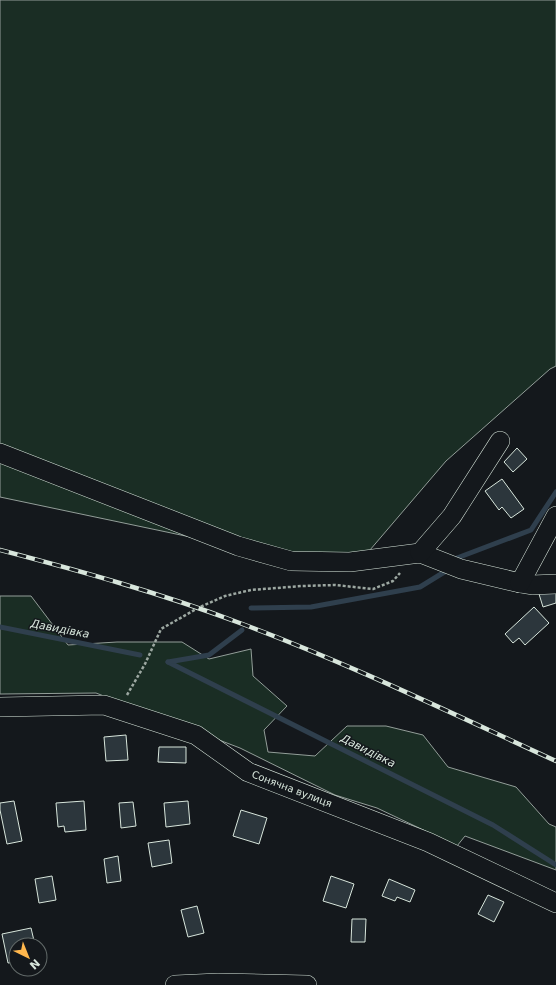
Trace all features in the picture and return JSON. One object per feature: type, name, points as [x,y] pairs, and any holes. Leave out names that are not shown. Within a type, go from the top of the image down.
[{"type":"street","points":[[420,553],[452,516],[500,441]]},
{"type":"street","points":[[0,453],[238,546],[291,561],[350,562],[420,553],[461,569],[532,585],[556,584]]},
{"type":"street","points":[[520,582],[556,516]]},
{"type":"street","name":"Сонячна вулиця","points":[[0,707],[104,705],[196,735],[248,772],[428,842],[556,903]]},
{"type":"street","points":[[175,985],[218,983],[307,985]]},
{"type":"path","points":[[118,709],[145,664],[161,629],[198,608],[225,596],[251,590],[335,585],[373,589],[393,580],[420,553]]},
{"type":"green space","points":[[0,0],[556,0],[556,366],[550,369],[446,461],[352,571],[0,497]]},
{"type":"green space","points":[[0,596],[31,596],[68,645],[117,642],[182,642],[209,659],[251,649],[253,676],[287,706],[264,730],[268,752],[315,756],[347,726],[386,726],[423,735],[448,767],[516,787],[549,824],[556,827],[556,870],[465,836],[457,846],[377,808],[335,795],[240,748],[96,693],[0,694]]},
{"type":"building","points":[[517,448],[527,459],[513,472],[504,462]]},
{"type":"building","points":[[502,479],[524,509],[511,518],[502,507],[499,510],[485,491]]},
{"type":"building","points":[[556,589],[556,603],[543,607],[539,594]]},
{"type":"building","points":[[534,607],[549,623],[525,645],[519,638],[513,643],[505,634]]},
{"type":"building","points":[[126,735],[128,760],[106,761],[104,737]]},
{"type":"building","points":[[159,747],[186,747],[186,763],[158,762]]},
{"type":"building","points":[[14,801],[22,841],[7,844],[0,803]]},
{"type":"building","points":[[84,801],[86,830],[65,832],[64,826],[58,827],[56,803]]},
{"type":"building","points":[[188,801],[190,824],[166,827],[164,803]]},
{"type":"building","points":[[133,802],[136,826],[121,828],[119,803]]},
{"type":"building","points":[[241,810],[267,818],[259,844],[233,836]]},
{"type":"building","points":[[169,840],[172,863],[152,867],[148,843]]},
{"type":"building","points":[[118,856],[121,881],[107,883],[104,859]]},
{"type":"building","points":[[52,876],[56,900],[39,903],[35,879]]},
{"type":"building","points":[[331,876],[354,884],[346,908],[323,901]]},
{"type":"building","points":[[389,879],[415,890],[410,902],[397,897],[395,901],[382,896]]},
{"type":"building","points":[[488,895],[504,902],[494,922],[478,914]]},
{"type":"building","points":[[197,906],[204,933],[188,937],[181,910]]},
{"type":"building","points":[[352,919],[366,919],[365,942],[351,942]]},
{"type":"building","points":[[31,928],[33,937],[8,937],[8,963],[2,934]]},
{"type":"waterway","points":[[457,558],[531,530],[556,492]]},
{"type":"waterway","points":[[251,608],[311,607],[420,587],[446,571]]},
{"type":"waterway","name":"Давидівка","points":[[0,627],[140,655]]},
{"type":"waterway","points":[[168,662],[209,655],[242,630]]},
{"type":"waterway","name":"Давидівка","points":[[168,662],[493,825],[556,865]]},
{"type":"railway","points":[[0,550],[179,601],[278,637],[438,706],[556,761]]}]
